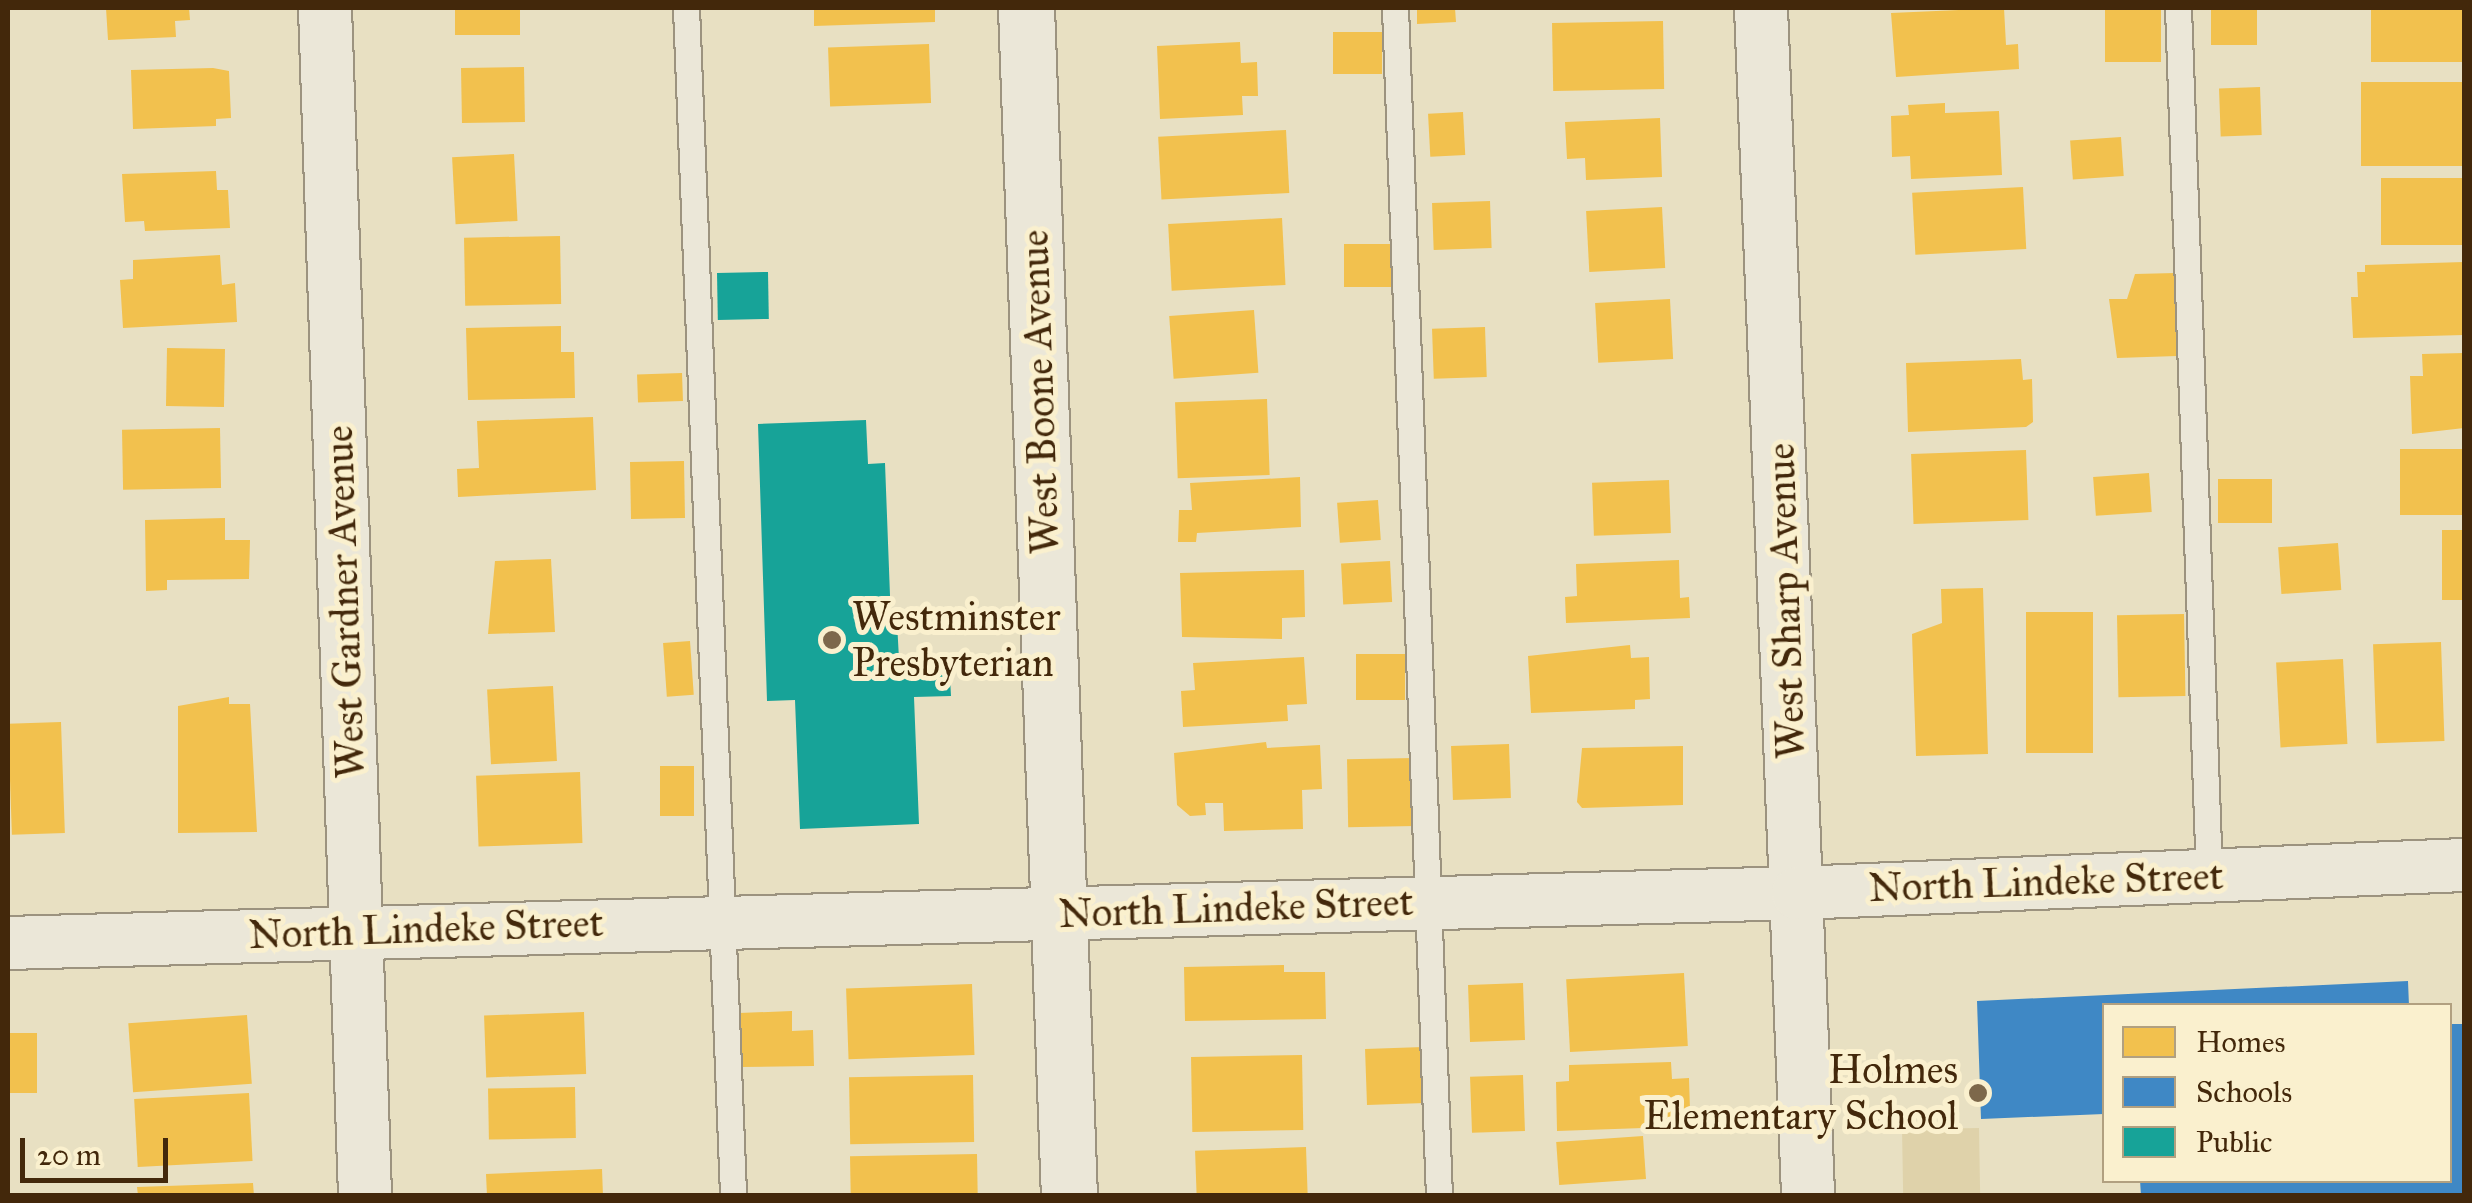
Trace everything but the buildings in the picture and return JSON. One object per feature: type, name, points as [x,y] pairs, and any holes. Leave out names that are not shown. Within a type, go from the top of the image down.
[{"type":"main road","name":"West Boone Avenue","points":[[1026,8],[1069,1196]]},
{"type":"street","name":"West Gardner Avenue","points":[[324,8],[365,1196]]},
{"type":"street","name":"West Sharp Avenue","points":[[1761,8],[1808,1196]]},
{"type":"street","name":"North Lindeke Street","points":[[8,943],[356,929],[1798,892],[2464,865]]},
{"type":"lane","points":[[686,8],[732,1196]]},
{"type":"lane","points":[[1395,8],[1439,1196]]},
{"type":"lane","points":[[2178,8],[2208,876]]},
{"type":"shaded area","points":[[1979,1128],[1980,1195],[1903,1196],[1902,1129]]},
{"type":"place","name":"Westminster Presbyterian","points":[[832,640]]},
{"type":"place","name":"Holmes Elementary School","points":[[1978,1093]]}]
